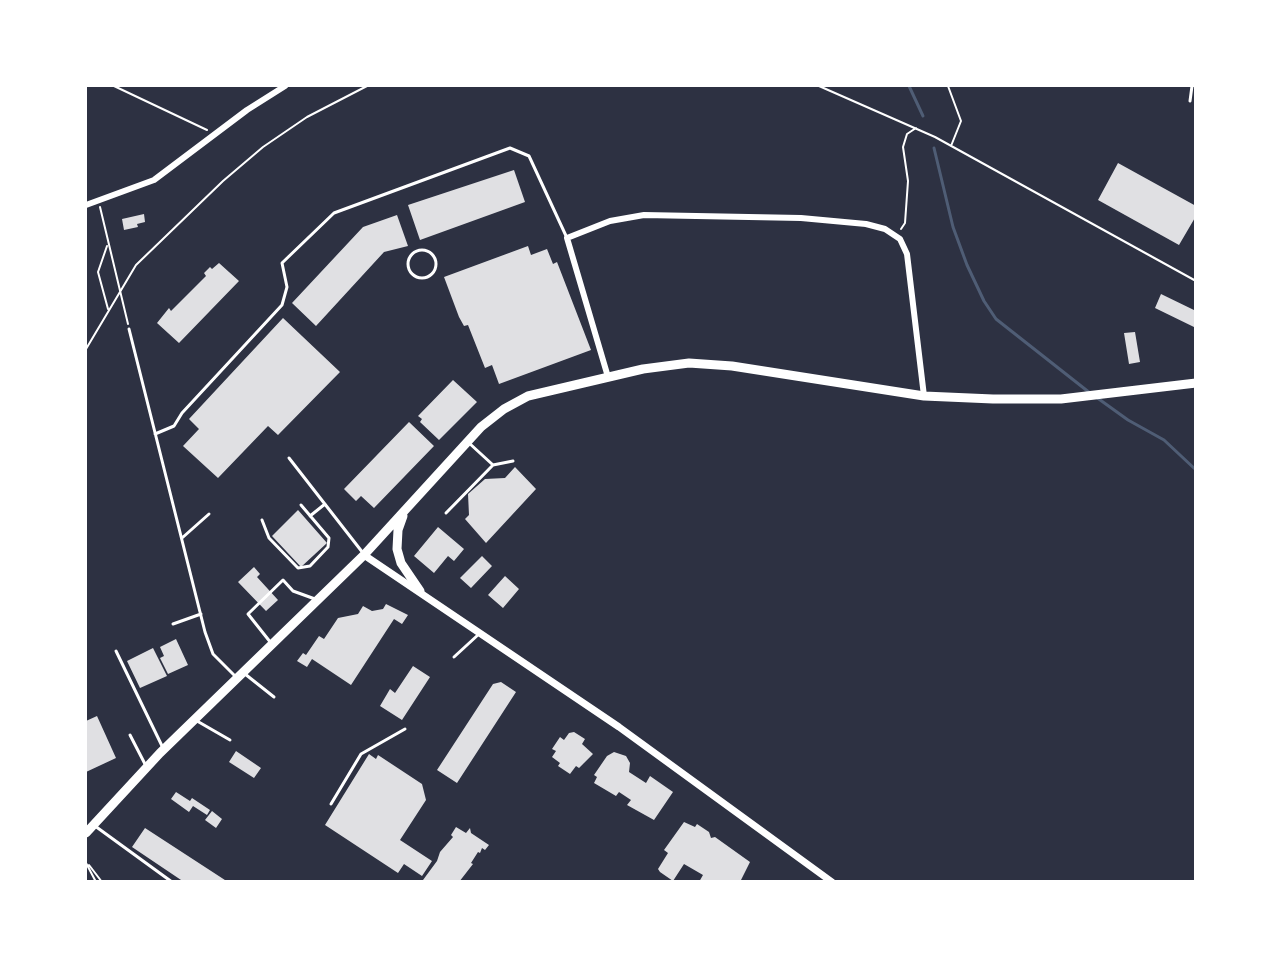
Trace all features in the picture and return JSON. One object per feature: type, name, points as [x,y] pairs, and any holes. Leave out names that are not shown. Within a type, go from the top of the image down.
[{"type":"main road","points":[[86,833],[164,750],[364,555],[468,442],[504,409],[528,396],[667,365],[712,363],[924,396],[1060,399],[1196,383]]},
{"type":"main road","points":[[404,511],[398,530],[397,549],[401,563],[420,591]]},
{"type":"street","points":[[86,205],[154,180],[216,133],[285,86]]},
{"type":"street","points":[[608,377],[567,238],[610,221],[644,215],[812,219],[866,224],[885,229],[896,236],[907,254],[924,396]]},
{"type":"street","points":[[364,555],[656,752],[832,882]]},
{"type":"lane","points":[[1190,101],[1192,86]]},
{"type":"lane","points":[[155,434],[174,426],[182,413],[282,305],[287,287],[282,263],[334,213],[510,148],[529,156],[567,238]]},
{"type":"lane","points":[[425,251],[433,255],[436,268],[430,276],[422,278],[411,272],[410,258],[416,252],[425,251]]},
{"type":"lane","points":[[129,329],[213,654],[241,676],[274,697]]},
{"type":"lane","points":[[468,442],[493,465]]},
{"type":"lane","points":[[289,458],[364,555]]},
{"type":"lane","points":[[446,513],[493,465],[513,461]]},
{"type":"lane","points":[[310,516],[324,504]]},
{"type":"lane","points":[[262,520],[269,538],[298,568],[310,566],[328,547],[329,538],[301,505]]},
{"type":"lane","points":[[182,538],[209,514]]},
{"type":"lane","points":[[272,645],[248,614],[283,580],[293,591],[317,600]]},
{"type":"lane","points":[[172,624],[201,614]]},
{"type":"lane","points":[[454,657],[482,633]]},
{"type":"lane","points":[[116,651],[164,750]]},
{"type":"lane","points":[[196,720],[230,740]]},
{"type":"lane","points":[[331,804],[361,754],[405,729]]},
{"type":"lane","points":[[130,735],[146,768]]},
{"type":"lane","points":[[93,825],[172,882]]},
{"type":"path","points":[[114,86],[185,121],[216,133]]},
{"type":"path","points":[[86,349],[136,265],[231,174],[263,147],[307,117],[367,86]]},
{"type":"path","points":[[819,86],[916,128],[951,146],[1196,281]]},
{"type":"path","points":[[948,86],[961,121],[951,146]]},
{"type":"path","points":[[896,236],[905,223],[908,200],[904,140],[916,128]]},
{"type":"path","points":[[99,201],[129,329]]},
{"type":"path","points":[[108,245],[98,272],[108,309]]},
{"type":"path","points":[[87,864],[96,882]]},
{"type":"path","points":[[87,864],[102,882]]},
{"type":"building","points":[[1118,163],[1196,206],[1196,216],[1179,245],[1098,200]]},
{"type":"building","points":[[514,170],[525,202],[420,240],[408,205]]},
{"type":"building","points":[[144,214],[145,222],[137,224],[138,227],[124,230],[122,219]]},
{"type":"building","points":[[397,215],[408,246],[384,252],[316,326],[292,303],[363,227]]},
{"type":"building","points":[[528,246],[531,255],[547,249],[553,264],[557,262],[591,350],[499,384],[492,365],[485,368],[468,325],[464,326],[459,317],[444,277]]},
{"type":"building","points":[[219,263],[239,281],[179,343],[157,323],[169,308],[171,311],[206,276],[204,273],[210,267],[212,269]]},
{"type":"building","points":[[1161,294],[1196,311],[1196,328],[1155,308]]},
{"type":"building","points":[[283,318],[340,372],[278,435],[268,426],[218,478],[183,446],[199,429],[189,419]]},
{"type":"building","points":[[1135,332],[1140,362],[1129,364],[1124,333]]},
{"type":"building","points":[[453,380],[477,402],[439,440],[420,422],[422,419],[418,416]]},
{"type":"building","points":[[409,422],[434,446],[374,508],[361,496],[356,501],[344,489]]},
{"type":"building","points":[[515,467],[536,489],[486,543],[465,519],[469,515],[468,494],[485,479],[505,478]]},
{"type":"building","points":[[298,510],[327,543],[301,567],[272,536]]},
{"type":"building","points":[[438,527],[464,549],[454,561],[448,556],[434,573],[414,556]]},
{"type":"building","points":[[482,556],[492,566],[471,588],[460,578]]},
{"type":"building","points":[[254,567],[260,574],[257,577],[278,600],[266,611],[238,582]]},
{"type":"building","points":[[505,576],[519,589],[503,608],[488,595]]},
{"type":"building","points":[[386,604],[408,615],[402,624],[394,619],[351,685],[312,659],[307,667],[297,661],[303,653],[306,655],[319,636],[324,639],[338,618],[358,614],[363,606],[372,611],[383,609]]},
{"type":"building","points":[[176,639],[188,665],[168,674],[160,658],[164,656],[160,647]]},
{"type":"building","points":[[153,648],[167,676],[140,688],[127,661]]},
{"type":"building","points":[[413,666],[430,677],[402,720],[380,706],[390,689],[395,693]]},
{"type":"building","points":[[501,682],[516,692],[457,783],[437,770],[493,684]]},
{"type":"building","points":[[97,716],[116,758],[86,772],[86,721]]},
{"type":"building","points":[[574,732],[585,739],[582,744],[593,754],[579,768],[576,766],[570,774],[558,766],[560,763],[552,757],[556,751],[552,749],[560,737],[564,740],[569,733]]},
{"type":"building","points":[[236,751],[261,768],[254,778],[229,762]]},
{"type":"building","points":[[614,752],[626,756],[630,763],[629,772],[646,783],[650,776],[673,792],[654,820],[627,805],[631,800],[619,792],[616,796],[594,783],[597,777],[594,775],[607,756]]},
{"type":"building","points":[[369,754],[376,759],[378,755],[422,784],[426,800],[400,840],[432,861],[422,876],[404,864],[398,873],[325,825]]},
{"type":"building","points":[[176,792],[190,801],[192,798],[210,810],[207,815],[193,806],[189,812],[171,799]]},
{"type":"building","points":[[212,811],[222,819],[216,828],[205,820]]},
{"type":"building","points":[[684,822],[695,827],[697,824],[709,832],[711,838],[715,837],[750,862],[741,880],[699,882],[703,875],[684,864],[673,881],[660,872],[658,869],[668,853],[664,850]]},
{"type":"building","points":[[456,827],[466,833],[470,828],[471,833],[489,845],[485,850],[482,848],[480,853],[478,852],[471,863],[473,864],[459,882],[425,882],[423,880],[437,861],[440,852],[453,837],[451,835]]},
{"type":"building","points":[[145,828],[228,882],[184,882],[132,847]]},
{"type":"waterway","points":[[909,86],[923,116]]},
{"type":"waterway","points":[[934,148],[953,227],[984,301],[996,319],[1090,393]]},
{"type":"waterway","points":[[1096,397],[1128,420],[1164,440],[1196,470]]}]
